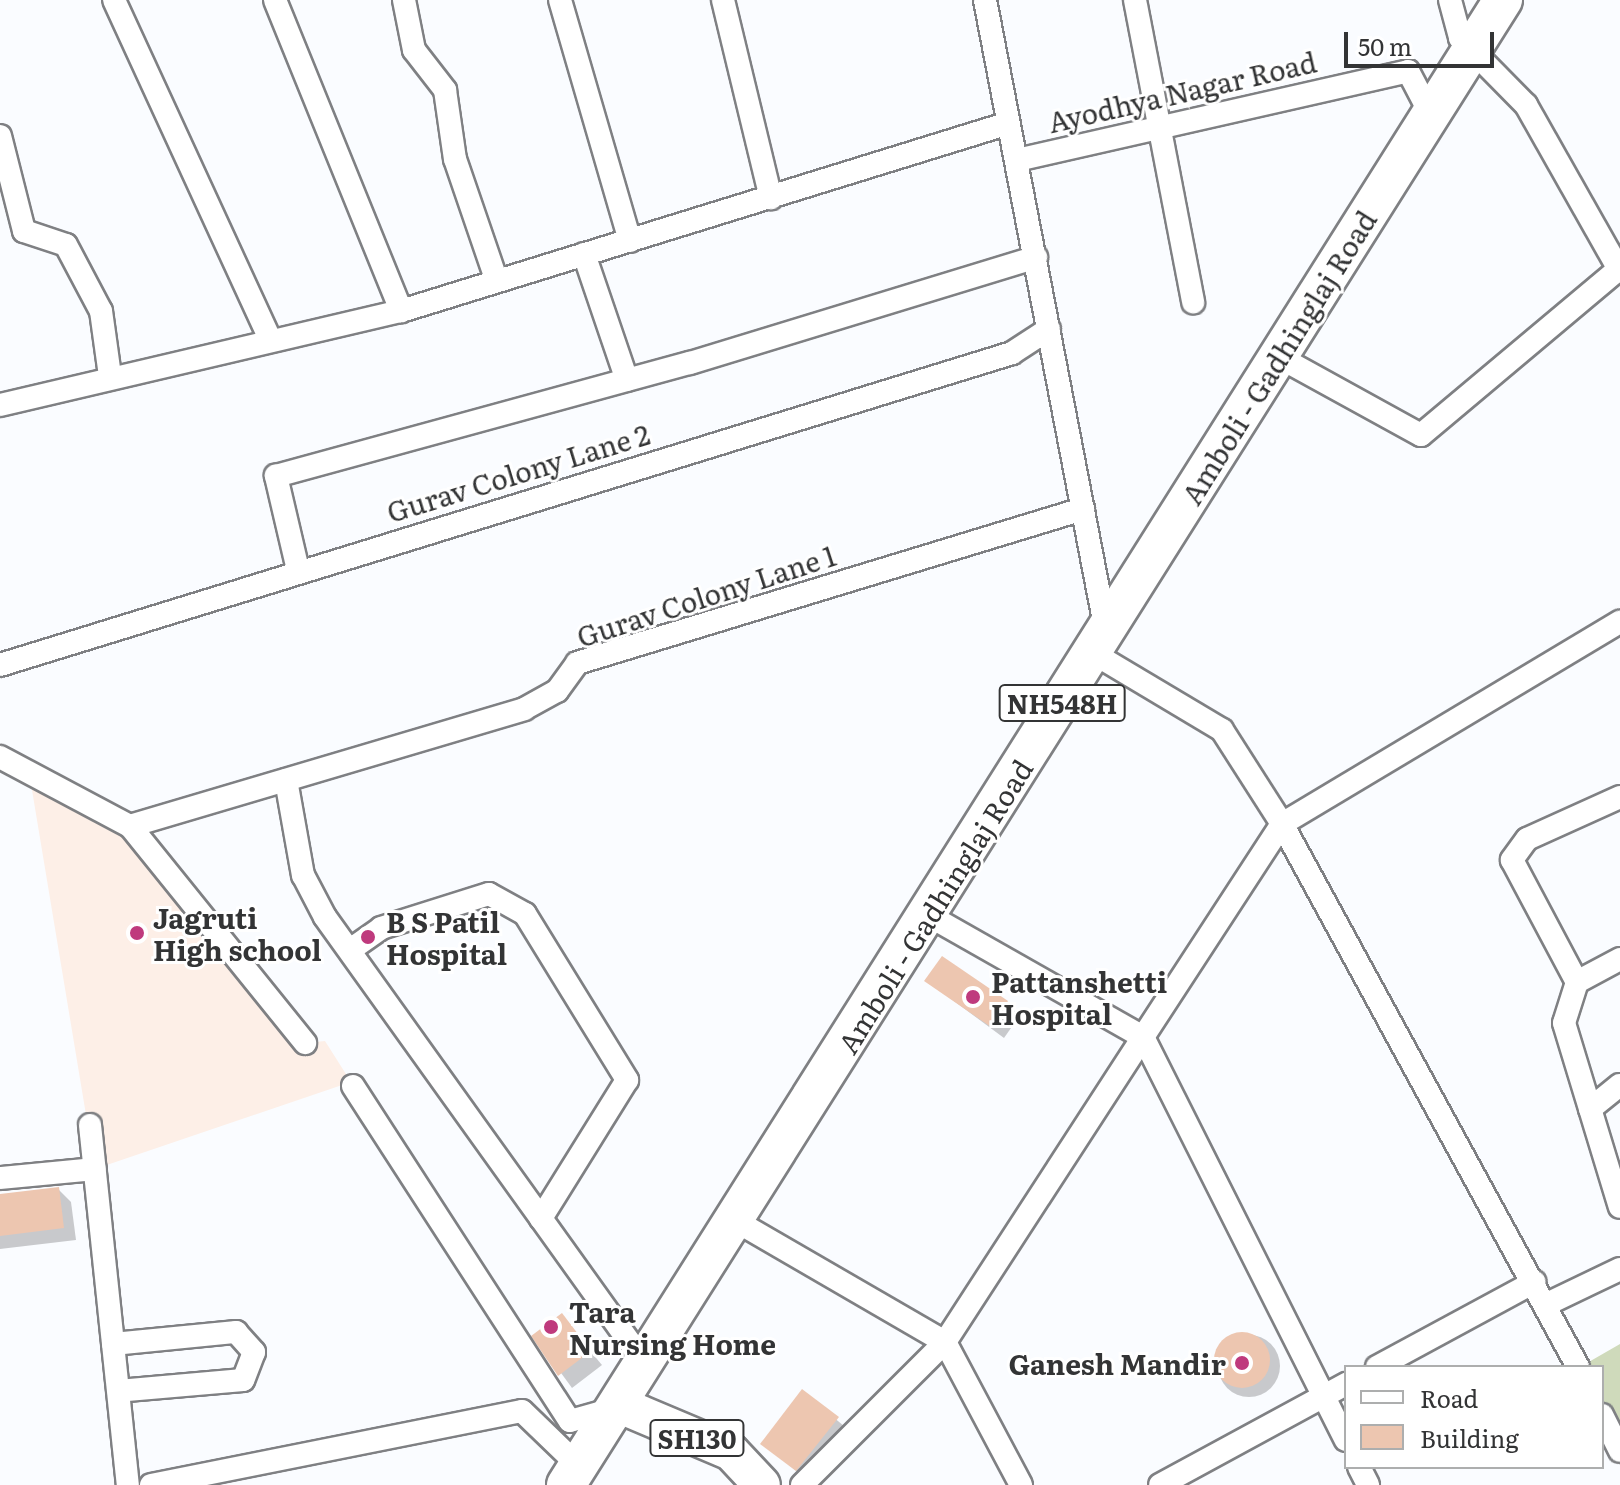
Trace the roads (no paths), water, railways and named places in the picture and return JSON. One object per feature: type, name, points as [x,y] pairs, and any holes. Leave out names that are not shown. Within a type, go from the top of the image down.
[{"type":"highway","name":"Amboli - Gadhinglaj Road","points":[[622,1406],[1503,0]]},
{"type":"highway","name":"NH548H","points":[[572,1476],[622,1406]]},
{"type":"main road","name":"SH130","points":[[622,1406],[731,1452],[762,1485]]},
{"type":"street","points":[[114,0],[271,341]]},
{"type":"street","points":[[275,0],[401,311]]},
{"type":"street","points":[[404,0],[414,50],[445,90],[455,159],[496,279]]},
{"type":"street","points":[[560,0],[630,241]]},
{"type":"street","points":[[723,0],[771,198]]},
{"type":"street","points":[[985,0],[1083,509],[1100,642],[1222,730],[1282,824],[1547,1304],[1577,1365]]},
{"type":"street","points":[[1135,0],[1193,302]]},
{"type":"street","points":[[1279,357],[1421,435],[1619,270],[1526,105],[1460,38],[1450,0]]},
{"type":"street","name":"Ayodhya Nagar Road","points":[[1017,160],[1408,71],[1430,113]]},
{"type":"street","points":[[0,405],[110,376],[401,311],[496,279],[630,241],[1009,123]]},
{"type":"street","points":[[0,136],[24,231],[66,245],[101,311],[110,376]]},
{"type":"street","points":[[584,254],[627,380]]},
{"type":"street","points":[[298,570],[276,476],[627,380],[1036,257]]},
{"type":"street","name":"Gurav Colony Lane 2","points":[[0,665],[298,570],[1012,353],[1049,329]]},
{"type":"street","name":"Gurav Colony Lane 1","points":[[130,826],[524,709],[557,691],[577,663],[1083,509]]},
{"type":"street","points":[[802,1485],[945,1342],[1282,824],[1620,622]]},
{"type":"street","points":[[0,757],[130,826],[305,1043]]},
{"type":"street","points":[[286,780],[303,875],[350,950],[646,1365]]},
{"type":"street","points":[[1577,982],[1512,860],[1527,839],[1620,797]]},
{"type":"street","points":[[350,950],[381,928],[489,894],[525,914],[627,1080],[541,1218]]},
{"type":"street","points":[[928,915],[1143,1037],[1344,1436]]},
{"type":"street","points":[[1620,959],[1577,982],[1564,1023],[1620,1207]]},
{"type":"street","points":[[1590,1109],[1620,1085]]},
{"type":"street","points":[[353,1086],[570,1421],[622,1406]]},
{"type":"street","points":[[90,1125],[128,1485]]},
{"type":"street","points":[[0,1178],[95,1169]]},
{"type":"street","points":[[736,1221],[945,1342],[1021,1485]]},
{"type":"street","points":[[1547,1304],[1620,1269]]},
{"type":"street","points":[[1381,1365],[1534,1282]]},
{"type":"street","points":[[113,1344],[236,1332],[254,1352],[243,1380],[118,1391]]},
{"type":"street","points":[[1160,1485],[1344,1385]]},
{"type":"street","points":[[151,1485],[522,1411],[572,1476]]},
{"type":"street","points":[[1604,1419],[1620,1451]]},
{"type":"place","name":"Jagruti High school","points":[[137,933]]},
{"type":"place","name":"B S Patil Hospital","points":[[368,937]]},
{"type":"place","name":"Pattanshetti Hospital","points":[[973,997]]},
{"type":"place","name":"Tara Nursing Home","points":[[551,1327]]},
{"type":"place","name":"Ganesh Mandir","points":[[1242,1363]]}]
